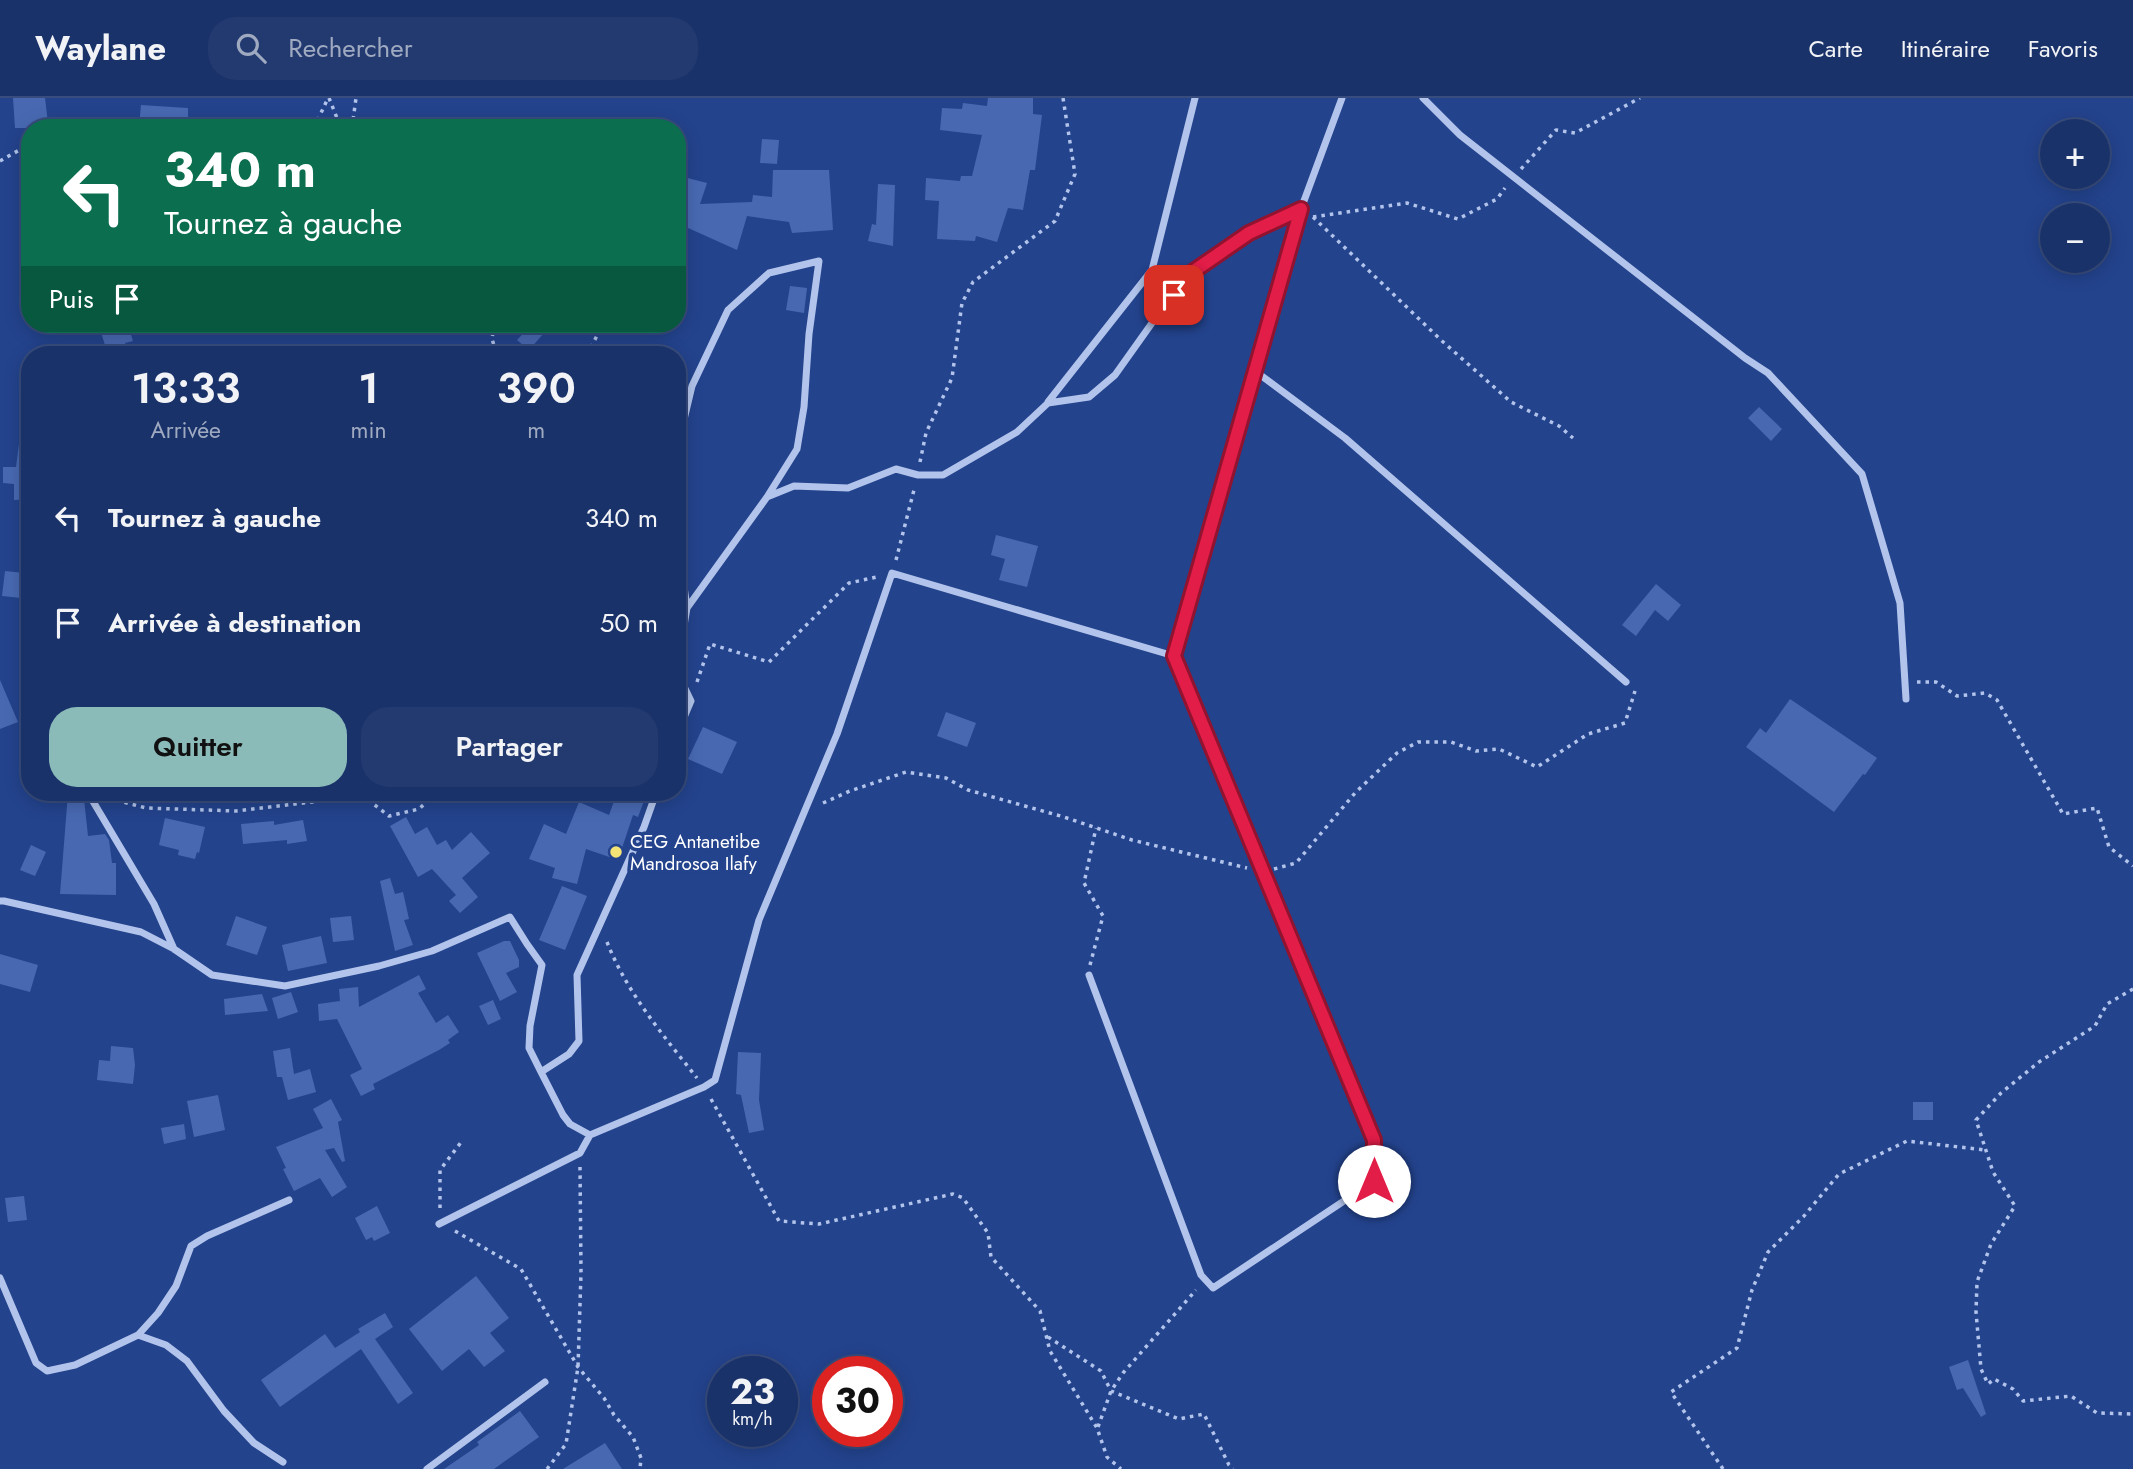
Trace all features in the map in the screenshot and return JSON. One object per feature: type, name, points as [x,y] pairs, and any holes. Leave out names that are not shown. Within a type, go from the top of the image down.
[{"type":"street","points":[[767,497],[794,486],[848,488],[896,469],[918,475],[943,475],[1017,432],[1048,403],[1152,270],[1195,98]]},
{"type":"street","points":[[1089,975],[1201,1275],[1213,1288],[1374,1181],[1374,1140],[1174,656],[1301,209],[1342,98]]},
{"type":"street","points":[[1423,98],[1460,135],[1745,358],[1768,373],[1862,474],[1899,603],[1906,699]]},
{"type":"street","points":[[1048,403],[1089,397],[1115,375],[1191,273],[1249,233],[1301,209]]},
{"type":"street","points":[[686,411],[692,386],[727,310],[769,273],[819,261],[797,449],[767,497],[687,608]]},
{"type":"street","points":[[1255,371],[1345,438],[1626,682]]},
{"type":"street","points":[[439,1224],[580,1153],[590,1135],[715,1080],[760,920],[837,734],[892,573],[1174,656]]},
{"type":"street","points":[[686,601],[686,614]]},
{"type":"street","points":[[686,690],[691,701],[686,713]]},
{"type":"street","points":[[94,801],[154,904],[174,949]]},
{"type":"street","points":[[541,1072],[569,1054],[579,1041],[576,975],[644,827],[653,801]]},
{"type":"street","points":[[0,901],[141,932],[174,949],[212,975],[285,986],[379,966],[432,951],[510,917],[542,965],[530,1026],[529,1048],[563,1115],[570,1124],[590,1135]]},
{"type":"street","points":[[0,1278],[36,1363],[47,1371],[75,1365],[138,1335],[158,1313],[176,1286],[191,1246],[206,1236],[289,1200]]},
{"type":"street","points":[[138,1335],[166,1345],[187,1361],[224,1410],[254,1443],[283,1462]]},
{"type":"street","points":[[427,1469],[545,1382]]},
{"type":"path","points":[[318,119],[328,98]]},
{"type":"path","points":[[328,98],[337,119]]},
{"type":"path","points":[[353,119],[356,98]]},
{"type":"path","points":[[691,701],[710,644],[769,662],[849,583],[892,573],[918,475],[926,433],[952,378],[962,303],[974,282],[1055,221],[1075,174],[1063,98]]},
{"type":"path","points":[[1313,217],[1407,203],[1458,219],[1497,199],[1556,130],[1575,133],[1640,98]]},
{"type":"path","points":[[0,161],[21,149]]},
{"type":"path","points":[[1301,209],[1313,217],[1441,341],[1511,402],[1559,426],[1573,438]]},
{"type":"path","points":[[1905,682],[1936,682],[1957,696],[1985,693],[1997,701],[2063,814],[2097,808],[2109,847],[2133,866]]},
{"type":"path","points":[[119,801],[146,808],[236,811],[321,801]]},
{"type":"path","points":[[370,801],[389,816],[419,809],[428,801]]},
{"type":"path","points":[[1089,975],[1103,916],[1084,883],[1096,828]]},
{"type":"path","points":[[600,924],[617,966],[656,1027],[704,1087],[779,1221],[819,1224],[953,1194],[963,1198],[988,1233],[991,1257],[1040,1311],[1050,1351],[1097,1428],[1107,1457],[1121,1469]]},
{"type":"path","points":[[2133,989],[2107,1004],[2095,1026],[2039,1062],[2001,1093],[1976,1119],[1993,1172],[2015,1206],[1991,1244],[1977,1282],[1976,1312],[1981,1369],[1988,1384],[1994,1379],[2013,1390],[2023,1401],[2071,1396],[2097,1413],[2133,1414]]},
{"type":"path","points":[[462,1141],[440,1170],[439,1224],[465,1235],[521,1269],[578,1367],[633,1437],[641,1458],[640,1469]]},
{"type":"path","points":[[1723,1469],[1671,1392],[1737,1348],[1752,1290],[1768,1252],[1804,1216],[1839,1174],[1907,1141],[1985,1150]]},
{"type":"path","points":[[547,1469],[566,1444],[578,1367],[581,1273],[580,1153]]},
{"type":"path","points":[[1097,1428],[1111,1391],[1123,1373],[1196,1291],[1201,1275]]},
{"type":"path","points":[[1046,1336],[1101,1371],[1111,1391],[1179,1419],[1204,1414],[1233,1469]]},
{"type":"building","points":[[13,98],[45,98],[48,119],[21,119],[21,128],[15,128]]},
{"type":"building","points":[[988,98],[1033,98],[1033,114],[1042,115],[1035,170],[1030,170],[1023,210],[1008,208],[997,242],[976,236],[975,241],[937,239],[939,201],[925,200],[926,178],[960,181],[961,176],[972,176],[982,135],[940,130],[942,108],[962,109],[963,103],[987,106]]},
{"type":"building","points":[[141,105],[188,108],[188,119],[140,119]]},
{"type":"building","points":[[762,139],[779,140],[777,164],[760,163]]},
{"type":"building","points":[[773,170],[829,170],[833,230],[792,233],[789,222],[747,216],[737,250],[686,227],[686,178],[707,183],[700,204],[752,202],[753,195],[772,197]]},
{"type":"building","points":[[878,184],[895,185],[893,246],[868,241],[872,224],[876,225]]},
{"type":"building","points":[[790,286],[807,288],[804,313],[786,310]]},
{"type":"building","points":[[101,333],[131,333],[133,341],[125,343],[127,346],[105,346]]},
{"type":"building","points":[[524,333],[544,333],[533,346],[524,346],[517,340]]},
{"type":"building","points":[[1759,407],[1782,429],[1771,441],[1748,418]]},
{"type":"building","points":[[21,444],[21,500],[14,500],[14,484],[3,483],[3,467],[16,467]]},
{"type":"building","points":[[996,535],[1038,546],[1027,587],[999,580],[1005,559],[991,555]]},
{"type":"building","points":[[5,571],[21,573],[21,598],[2,596]]},
{"type":"building","points":[[1656,584],[1681,605],[1668,621],[1655,610],[1636,636],[1622,625]]},
{"type":"building","points":[[0,680],[18,722],[0,729]]},
{"type":"building","points":[[1790,699],[1877,758],[1834,812],[1746,747],[1760,728],[1766,733]]},
{"type":"building","points":[[946,712],[976,723],[967,747],[937,736]]},
{"type":"building","points":[[703,727],[737,742],[722,774],[688,759]]},
{"type":"building","points":[[67,801],[84,801],[88,836],[105,834],[109,840],[112,863],[116,863],[116,895],[60,894]]},
{"type":"building","points":[[614,801],[644,801],[638,817],[633,815],[618,860],[586,849],[577,884],[552,878],[555,868],[529,859],[544,824],[566,834],[579,802],[609,815]]},
{"type":"building","points":[[406,817],[415,834],[427,827],[437,845],[446,840],[452,850],[471,832],[490,853],[462,878],[478,897],[460,913],[449,901],[456,895],[432,869],[418,877],[390,826]]},
{"type":"building","points":[[165,818],[205,827],[195,859],[178,855],[179,850],[159,845]]},
{"type":"building","points":[[303,820],[307,841],[243,844],[241,824],[274,821],[274,825]]},
{"type":"building","points":[[31,845],[46,852],[35,876],[20,870]]},
{"type":"building","points":[[390,878],[395,894],[403,892],[409,919],[404,920],[413,945],[395,951],[380,881]]},
{"type":"building","points":[[562,886],[587,896],[565,950],[539,940]]},
{"type":"building","points":[[236,916],[267,927],[257,955],[226,945]]},
{"type":"building","points":[[351,916],[354,940],[333,942],[330,918]]},
{"type":"building","points":[[321,936],[327,963],[288,971],[282,945]]},
{"type":"building","points":[[510,941],[519,960],[519,967],[506,973],[517,992],[500,1001],[477,953]]},
{"type":"building","points":[[0,954],[38,965],[30,992],[0,984]]},
{"type":"building","points":[[419,975],[426,989],[418,993],[436,1023],[448,1015],[459,1032],[448,1040],[450,1043],[373,1084],[375,1089],[361,1096],[350,1075],[362,1069],[337,1019],[319,1021],[318,1004],[340,1001],[339,989],[358,987],[359,1007]]},
{"type":"building","points":[[291,992],[298,1012],[278,1019],[272,998]]},
{"type":"building","points":[[262,994],[268,1011],[225,1015],[224,999]]},
{"type":"building","points":[[493,1000],[501,1019],[488,1025],[479,1006]]},
{"type":"building","points":[[111,1046],[133,1048],[133,1084],[97,1080],[99,1060],[110,1061]]},
{"type":"building","points":[[290,1048],[294,1074],[310,1069],[316,1092],[288,1100],[282,1077],[277,1077],[273,1051]]},
{"type":"building","points":[[738,1052],[761,1053],[759,1100],[764,1130],[749,1133],[741,1095],[736,1094]]},
{"type":"building","points":[[218,1095],[225,1130],[194,1137],[187,1101]]},
{"type":"building","points":[[331,1099],[342,1120],[338,1122],[345,1161],[342,1162],[334,1148],[325,1150],[347,1187],[332,1197],[320,1178],[294,1191],[276,1147],[323,1128],[313,1109]]},
{"type":"building","points":[[1913,1102],[1933,1102],[1933,1120],[1913,1120]]},
{"type":"building","points":[[184,1124],[186,1139],[164,1144],[161,1128]]},
{"type":"building","points":[[24,1196],[27,1220],[8,1222],[5,1198]]},
{"type":"building","points":[[377,1206],[390,1233],[374,1241],[372,1237],[366,1240],[355,1218]]},
{"type":"building","points":[[476,1276],[509,1318],[490,1333],[505,1351],[484,1367],[469,1349],[442,1371],[409,1329]]},
{"type":"building","points":[[385,1313],[393,1327],[375,1339],[413,1393],[398,1404],[361,1349],[280,1407],[261,1380],[325,1334],[335,1348],[360,1332],[358,1329]]},
{"type":"building","points":[[1968,1360],[1986,1414],[1981,1417],[1963,1388],[1957,1390],[1949,1367]]},
{"type":"building","points":[[520,1411],[539,1437],[494,1469],[444,1469],[479,1445],[477,1442]]},
{"type":"building","points":[[605,1443],[622,1469],[563,1469]]},
{"type":"place","name":"CEG Antanetibe Mandrosoa Ilafy","points":[[616,852]]},
{"type":"route","points":[[1174,295],[1191,273],[1249,233],[1301,209],[1174,656],[1374,1140],[1374,1181]]}]
